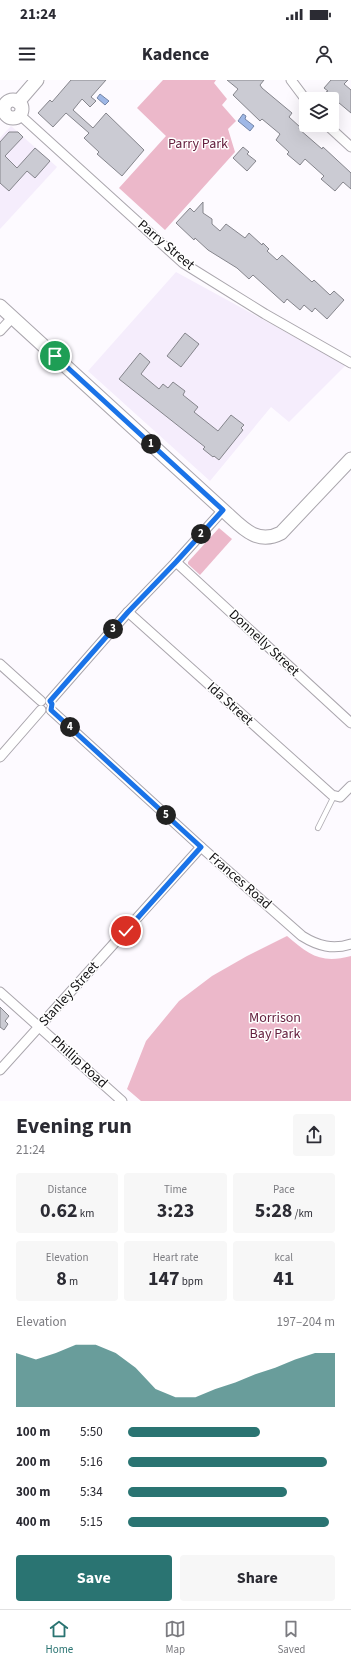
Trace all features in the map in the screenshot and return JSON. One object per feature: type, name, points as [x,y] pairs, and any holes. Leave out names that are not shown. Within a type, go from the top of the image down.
[{"type":"street","points":[[18,102],[37,80]]},
{"type":"street","points":[[291,80],[300,92]]},
{"type":"street","points":[[12,101],[18,102],[22,108],[20,115],[15,118],[3,118],[7,104],[12,101]]},
{"type":"street","name":"Parry Street","points":[[20,115],[183,263],[266,314],[351,363]]},
{"type":"street","points":[[335,132],[351,147]]},
{"type":"street","points":[[0,306],[250,534],[269,538],[276,536],[287,528],[351,459]]},
{"type":"street","points":[[0,331],[12,318]]},
{"type":"street","points":[[0,756],[41,706],[44,699],[51,705],[128,612],[223,510]]},
{"type":"street","name":"Donnelly Street","points":[[176,562],[351,723]]},
{"type":"street","name":"Ida Street","points":[[128,612],[333,796]]},
{"type":"street","points":[[0,664],[41,706]]},
{"type":"street","name":"Frances Road","points":[[51,705],[201,847],[308,939],[314,943],[328,947],[351,944]]},
{"type":"street","points":[[333,796],[340,797],[351,786]]},
{"type":"street","name":"Stanley Street","points":[[0,1070],[201,847]]},
{"type":"street","name":"Phillip Road","points":[[0,992],[122,1101]]},
{"type":"lane","points":[[318,828],[333,796]]},
{"type":"shaded area","points":[[11,126],[57,167],[0,229],[0,138]]},
{"type":"shaded area","points":[[176,272],[346,365],[289,422],[271,407],[210,481],[88,371]]},
{"type":"green space","name":"Parry Park","points":[[163,80],[216,80],[214,83],[227,99],[222,105],[236,121],[228,129],[235,152],[165,230],[119,188],[166,136],[137,108]]},
{"type":"green space","points":[[219,528],[232,539],[200,575],[188,564],[188,562]]},
{"type":"green space","name":"Morrison Bay Park","points":[[287,936],[309,953],[316,956],[331,959],[351,956],[351,1101],[141,1101],[127,1089],[146,1041],[179,1001],[212,976]]},
{"type":"water","points":[[100,94],[109,101],[105,105],[97,98]]},
{"type":"water","points":[[243,114],[246,116],[245,119],[254,126],[250,131],[238,121]]},
{"type":"building","points":[[71,80],[106,80],[91,97],[96,101],[90,107],[82,99],[73,110],[93,128],[106,113],[144,150],[122,176],[97,154],[99,152],[84,138],[89,133],[66,113],[53,127],[38,113],[50,100],[52,102]]},
{"type":"building","points":[[227,80],[264,80],[260,85],[262,88],[292,113],[289,117],[299,126],[299,132],[302,132],[322,149],[323,147],[351,173],[351,189],[343,182],[335,191],[321,179],[324,176],[305,159],[300,165],[287,154],[289,152],[276,140],[280,134],[262,119],[260,121],[233,95],[238,89]]},
{"type":"building","points":[[331,80],[348,80],[344,84],[351,90],[351,113],[339,103],[339,92],[326,92],[328,91],[324,88]]},
{"type":"building","points":[[9,132],[18,132],[23,137],[5,156],[17,168],[35,148],[50,161],[35,178],[27,171],[9,191],[0,183],[0,142]]},
{"type":"building","points":[[243,147],[249,152],[247,154],[256,161],[247,171],[233,158]]},
{"type":"building","points":[[203,202],[203,213],[212,219],[212,224],[220,231],[226,224],[245,238],[249,233],[262,245],[263,243],[269,249],[267,251],[277,260],[282,255],[312,282],[314,280],[330,295],[334,291],[344,300],[327,319],[315,308],[312,312],[304,305],[300,310],[287,299],[284,303],[253,275],[249,279],[237,268],[208,250],[195,238],[194,240],[176,223],[190,208],[194,212]]},
{"type":"building","points":[[185,333],[199,344],[181,367],[167,356]]},
{"type":"building","points":[[140,353],[150,362],[141,374],[159,389],[163,384],[168,388],[173,382],[185,391],[183,395],[198,407],[194,412],[218,431],[231,415],[244,425],[241,428],[243,430],[219,460],[203,449],[205,447],[119,379]]},
{"type":"building","points":[[0,1007],[9,1016],[5,1021],[8,1024],[4,1030],[0,1027]]},
{"type":"route","points":[[55,356],[223,510],[128,612],[50,701],[52,702],[51,710],[201,847],[126,931]]}]
